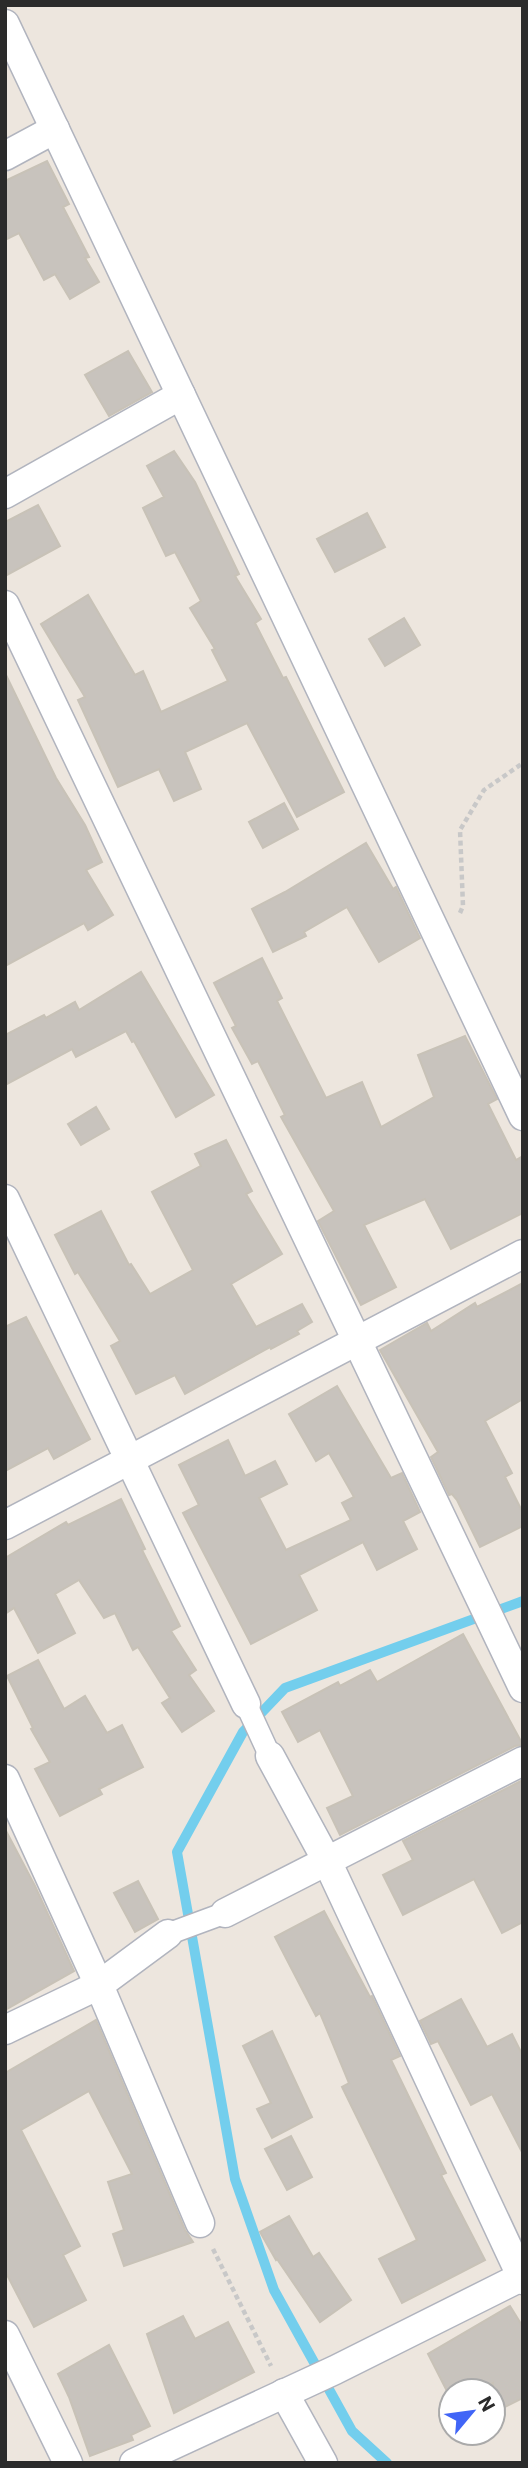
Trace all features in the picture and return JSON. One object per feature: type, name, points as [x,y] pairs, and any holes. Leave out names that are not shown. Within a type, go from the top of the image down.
[{"type":"street","points":[[5,24],[523,1116]]},
{"type":"street","points":[[5,156],[55,129]]},
{"type":"street","points":[[5,494],[181,395]]},
{"type":"street","points":[[5,605],[523,1688]]},
{"type":"street","points":[[5,1199],[270,1756],[327,1861],[522,2277],[335,2370],[134,2463]]},
{"type":"street","points":[[5,1525],[523,1254]]},
{"type":"street","points":[[5,2030],[99,1985],[168,1934],[225,1913],[523,1761]]},
{"type":"street","points":[[5,1779],[99,1985],[200,2223]]},
{"type":"street","points":[[5,2335],[68,2463]]},
{"type":"street","points":[[284,2393],[323,2463]]},
{"type":"path","points":[[445,952],[463,906],[460,830],[484,790],[523,763]]},
{"type":"path","points":[[200,2223],[284,2393]]},
{"type":"building","points":[[47,161],[69,204],[63,207],[89,257],[85,258],[99,282],[70,299],[55,274],[44,280],[19,233],[5,240],[5,181]]},
{"type":"building","points":[[128,351],[152,392],[109,416],[85,375]]},
{"type":"building","points":[[174,451],[195,482],[239,574],[235,576],[261,619],[255,623],[283,678],[286,677],[344,792],[297,817],[247,723],[185,752],[201,789],[174,801],[159,769],[118,787],[78,700],[85,697],[41,624],[88,595],[135,675],[143,671],[161,712],[228,681],[212,650],[215,649],[190,608],[201,601],[175,552],[166,556],[143,508],[164,497],[147,466]]},
{"type":"building","points":[[38,505],[60,546],[5,576],[5,522]]},
{"type":"building","points":[[367,513],[385,547],[335,572],[317,539]]},
{"type":"building","points":[[404,618],[420,645],[385,666],[369,639]]},
{"type":"building","points":[[5,673],[56,778],[85,825],[102,862],[86,870],[113,915],[88,930],[84,923],[5,966]]},
{"type":"building","points":[[284,803],[298,829],[263,848],[249,822]]},
{"type":"building","points":[[366,843],[393,889],[396,887],[420,938],[379,962],[347,907],[304,932],[306,936],[273,952],[252,909]]},
{"type":"building","points":[[262,958],[282,998],[277,1001],[326,1098],[362,1082],[381,1127],[434,1097],[418,1055],[465,1036],[497,1099],[488,1104],[516,1160],[523,1156],[523,1213],[451,1249],[425,1199],[364,1225],[396,1287],[361,1305],[318,1221],[334,1211],[281,1117],[285,1115],[258,1061],[252,1064],[232,1028],[236,1026],[214,983]]},
{"type":"building","points":[[141,972],[214,1095],[176,1117],[126,1031],[76,1057],[72,1049],[5,1085],[5,1035],[44,1015],[46,1018],[75,1002],[79,1010]]},
{"type":"building","points":[[96,1107],[109,1129],[81,1145],[68,1124]]},
{"type":"building","points":[[226,1140],[252,1191],[246,1194],[282,1254],[231,1284],[256,1327],[302,1304],[312,1322],[297,1331],[299,1334],[185,1394],[175,1375],[136,1394],[111,1346],[120,1341],[78,1272],[75,1274],[55,1235],[101,1211],[129,1265],[131,1264],[150,1294],[193,1270],[152,1192],[201,1166],[195,1154]]},
{"type":"building","points":[[523,1283],[523,1399],[485,1421],[512,1473],[505,1477],[523,1513],[523,1526],[480,1547],[457,1500],[452,1494],[449,1495],[431,1457],[438,1452],[380,1350],[427,1323],[431,1331],[475,1303],[477,1307]]},
{"type":"building","points":[[26,1317],[90,1439],[54,1459],[48,1448],[5,1471],[5,1327]]},
{"type":"building","points":[[337,1386],[391,1478],[402,1473],[420,1512],[403,1521],[417,1549],[377,1570],[363,1542],[299,1575],[317,1610],[251,1644],[183,1513],[199,1505],[179,1465],[228,1440],[245,1476],[275,1461],[287,1484],[259,1498],[286,1550],[351,1520],[342,1503],[354,1497],[329,1453],[316,1461],[289,1414]]},
{"type":"building","points":[[121,1499],[145,1549],[142,1550],[180,1626],[171,1631],[196,1670],[189,1675],[214,1711],[182,1732],[162,1703],[170,1698],[138,1647],[133,1650],[115,1613],[104,1618],[79,1580],[55,1594],[75,1633],[38,1653],[14,1608],[5,1614],[5,1558],[66,1522],[68,1525]]},
{"type":"building","points":[[463,1634],[523,1745],[515,1746],[340,1835],[327,1808],[353,1796],[320,1730],[298,1742],[282,1712],[338,1682],[340,1686],[370,1670],[377,1682]]},
{"type":"building","points":[[38,1660],[64,1709],[85,1696],[107,1733],[122,1725],[143,1767],[99,1789],[102,1794],[60,1816],[35,1769],[50,1762],[31,1729],[33,1728],[7,1676]]},
{"type":"building","points":[[523,1780],[523,1922],[502,1933],[474,1879],[403,1915],[383,1875],[413,1860],[403,1841]]},
{"type":"building","points":[[5,1829],[74,1971],[5,2010]]},
{"type":"building","points":[[138,1881],[158,1919],[135,1932],[114,1893]]},
{"type":"building","points":[[324,1911],[370,1997],[372,1996],[400,2056],[391,2060],[446,2173],[441,2175],[485,2260],[402,2303],[379,2259],[417,2240],[342,2087],[349,2083],[320,2013],[316,2016],[275,1937]]},
{"type":"building","points":[[461,1999],[487,2047],[512,2034],[523,2056],[523,2154],[492,2094],[471,2105],[438,2041],[431,2044],[420,2021]]},
{"type":"building","points":[[96,2020],[185,2230],[193,2242],[124,2266],[113,2234],[124,2230],[108,2182],[132,2174],[89,2091],[21,2130],[80,2246],[63,2255],[86,2300],[34,2327],[5,2271],[5,2073]]},
{"type":"building","points":[[272,2031],[312,2117],[272,2138],[257,2109],[271,2103],[243,2046]]},
{"type":"building","points":[[291,2136],[312,2177],[287,2190],[265,2149]]},
{"type":"building","points":[[289,2216],[313,2257],[319,2253],[351,2300],[320,2322],[276,2260],[260,2232]]},
{"type":"building","points":[[510,2306],[523,2327],[523,2398],[507,2406],[507,2377],[440,2377],[428,2354]]},
{"type":"building","points":[[183,2316],[195,2339],[228,2322],[254,2372],[174,2413],[147,2334]]},
{"type":"building","points":[[109,2345],[150,2426],[131,2435],[133,2440],[90,2456],[58,2374]]},
{"type":"waterway","points":[[387,2463],[352,2431],[274,2290],[235,2179],[177,1852],[243,1732],[285,1688],[523,1601]]}]
